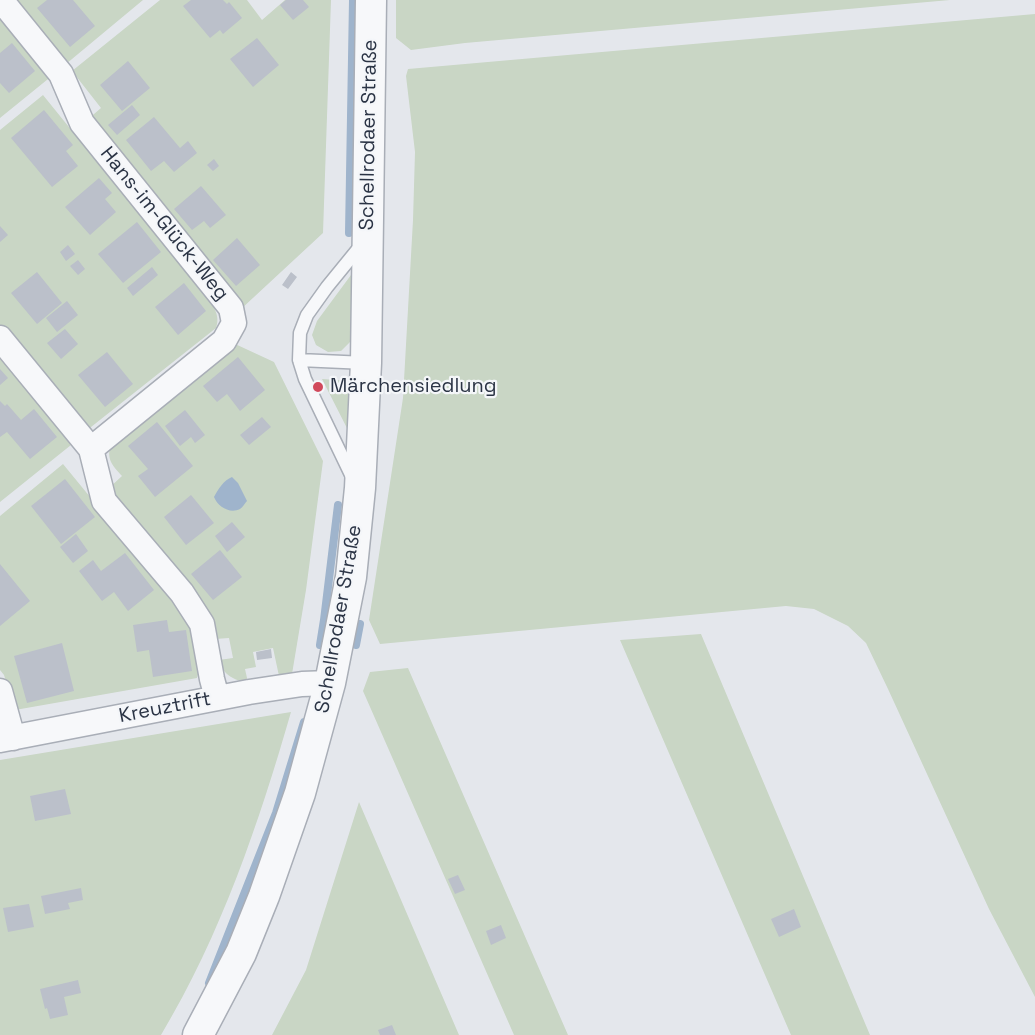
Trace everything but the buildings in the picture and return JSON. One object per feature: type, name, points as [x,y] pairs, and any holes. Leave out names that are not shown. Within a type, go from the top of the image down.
[{"type":"street","name":"Hans-im-Glück-Weg","points":[[1,0],[61,74],[82,123],[231,308],[234,323],[224,341],[91,449]]},
{"type":"street","name":"Schellrodaer Straße","points":[[198,1035],[241,953],[264,896],[300,793],[330,683],[351,577],[360,488],[366,363],[370,0]]},
{"type":"street","points":[[0,338],[91,449],[104,501],[182,592],[202,624],[212,680],[218,698]]},
{"type":"street","name":"Kreuztrift","points":[[7,739],[291,685],[330,683]]},
{"type":"street","points":[[0,691],[7,739]]},
{"type":"lane","points":[[360,488],[351,478],[304,379],[299,360],[300,333],[307,315],[358,249],[368,242]]},
{"type":"lane","points":[[299,360],[366,363]]},
{"type":"green space","points":[[14,0],[143,0],[66,64]]},
{"type":"green space","points":[[160,0],[247,0],[262,20],[285,0],[331,0],[323,233],[240,310],[87,120],[101,108],[72,71]]},
{"type":"green space","points":[[396,0],[950,0],[465,43],[411,50],[396,38]]},
{"type":"green space","points":[[0,11],[53,75],[0,118]]},
{"type":"green space","points":[[1035,14],[1035,997],[989,909],[866,643],[848,626],[814,609],[786,606],[380,644],[369,620],[403,398],[415,152],[406,76],[408,69]]},
{"type":"green space","points":[[43,95],[213,305],[217,317],[216,328],[86,431],[0,327],[0,130]]},
{"type":"green space","points":[[351,275],[356,277],[355,327],[350,342],[341,351],[328,352],[316,345],[312,335],[317,321]]},
{"type":"green space","points":[[233,343],[274,362],[323,461],[292,674],[279,676],[273,648],[253,652],[256,667],[245,669],[247,678],[245,683],[229,675],[219,660],[233,658],[229,638],[215,639],[108,489],[122,476],[111,461],[109,454],[111,444]]},
{"type":"green space","points":[[0,356],[71,445],[0,502]]},
{"type":"green space","points":[[322,379],[350,381],[353,384],[351,436]]},
{"type":"green space","points":[[63,464],[191,622],[199,671],[197,678],[15,710],[4,675],[0,670],[0,516]]},
{"type":"green space","points":[[701,634],[870,1035],[791,1035],[620,640]]},
{"type":"green space","points":[[408,668],[568,1035],[514,1035],[363,691],[370,672]]},
{"type":"green space","points":[[291,712],[252,837],[220,918],[202,958],[161,1035],[0,1035],[0,760]]},
{"type":"green space","points":[[359,802],[459,1035],[272,1035],[306,970]]},
{"type":"water","points":[[232,477],[238,483],[247,501],[240,509],[232,511],[221,507],[214,497],[226,480]]},
{"type":"waterway","points":[[349,233],[353,0]]},
{"type":"waterway","points":[[320,645],[338,505]]},
{"type":"waterway","points":[[356,645],[360,624]]},
{"type":"waterway","points":[[209,983],[276,813],[304,722]]},
{"type":"place","name":"Märchensiedlung","points":[[318,387]]}]
